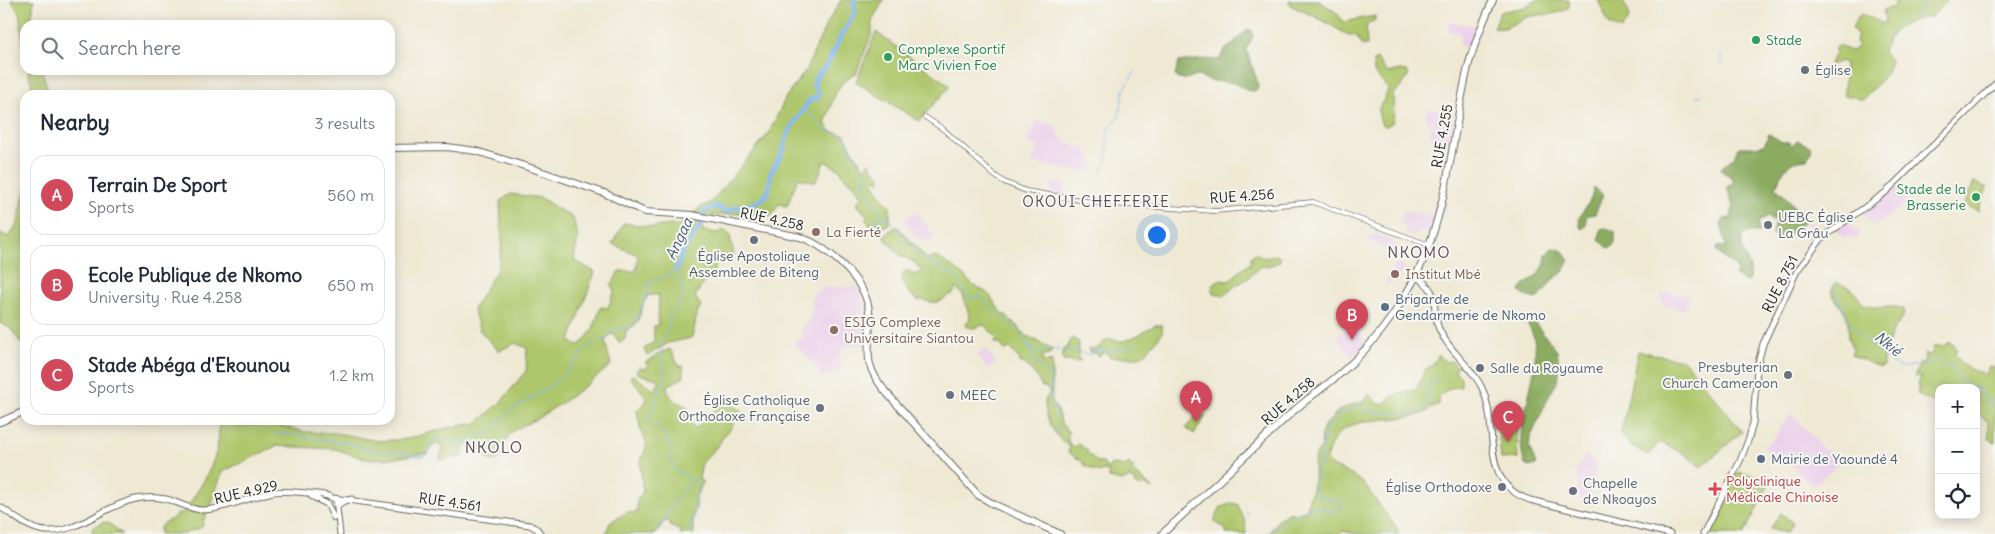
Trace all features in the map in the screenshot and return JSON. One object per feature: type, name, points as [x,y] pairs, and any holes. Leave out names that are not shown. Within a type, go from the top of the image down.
[{"type":"highway","name":"RUE 4.255","points":[[1416,277],[1429,245],[1445,192],[1468,66],[1480,30],[1493,0]]},
{"type":"highway","name":"RUE 4.258","points":[[395,148],[447,147],[476,151],[604,193],[645,212],[692,215],[800,237],[815,243],[836,260],[863,290],[869,308],[869,365],[874,377],[885,391],[978,495],[993,504],[1060,534]]},
{"type":"highway","name":"RUE 4.258","points":[[1162,534],[1291,413],[1360,356],[1390,320],[1416,277]]},
{"type":"highway","points":[[0,422],[20,414]]},
{"type":"main road","name":"RUE 8.751","points":[[1703,534],[1740,461],[1749,438],[1753,423],[1758,367],[1763,344],[1797,271],[1823,237],[1886,192],[1995,84]]},
{"type":"main road","points":[[1416,277],[1428,285],[1433,292],[1435,315],[1443,337],[1482,386],[1488,408],[1495,465],[1499,476],[1510,489],[1530,500],[1670,534]]},
{"type":"main road","name":"RUE 4.561","points":[[0,508],[30,527],[43,531],[54,531],[69,528],[118,505],[140,498],[166,499],[192,509],[203,510],[274,492],[311,493],[336,502],[352,499],[530,525],[541,534]]},
{"type":"main road","name":"RUE 4.929","points":[[0,508],[27,528],[51,534],[72,529],[127,504],[149,500],[169,502],[197,512],[220,510],[280,494],[311,496],[320,499],[329,506]]},
{"type":"main road","points":[[329,506],[336,502],[352,499]]},
{"type":"main road","points":[[336,502],[329,500],[329,506],[338,534]]},
{"type":"main road","points":[[336,502],[338,534]]},
{"type":"street","name":"RUE 4.256","points":[[926,116],[944,129],[994,175],[1004,182],[1026,191],[1098,204],[1215,211],[1313,202],[1429,245]]},
{"type":"shaded area","points":[[1448,22],[1478,26],[1471,48],[1460,46],[1461,34],[1449,31]]},
{"type":"shaded area","points":[[1444,110],[1444,118],[1453,118],[1453,125],[1450,143],[1436,146],[1431,136],[1431,122],[1426,121],[1426,111]]},
{"type":"shaded area","points":[[1038,120],[1057,127],[1059,135],[1065,141],[1074,146],[1085,147],[1091,159],[1092,171],[1066,170],[1031,162],[1039,147],[1026,142]]},
{"type":"shaded area","points":[[1051,182],[1066,184],[1064,195],[1050,193]]},
{"type":"shaded area","points":[[1899,184],[1908,193],[1906,194],[1911,200],[1874,227],[1863,212]]},
{"type":"shaded area","points":[[1434,204],[1447,204],[1447,209],[1438,209],[1429,235],[1419,231],[1415,237],[1405,233],[1406,226],[1401,224],[1401,214],[1406,210],[1432,216]]},
{"type":"shaded area","points":[[916,212],[923,224],[926,223],[935,238],[923,243],[919,236],[916,238],[904,219]]},
{"type":"shaded area","points":[[1848,218],[1849,225],[1860,233],[1857,239],[1844,238],[1834,228]]},
{"type":"shaded area","points":[[1810,220],[1813,227],[1818,225],[1829,232],[1813,248],[1803,233]]},
{"type":"shaded area","points":[[1376,233],[1399,246],[1393,254],[1367,239]]},
{"type":"shaded area","name":"Institut Mbé","points":[[1398,261],[1406,270],[1386,286],[1385,282]]},
{"type":"shaded area","name":"ESIG Complexe Universitaire Siantou","points":[[828,287],[857,287],[865,307],[866,334],[864,334],[864,345],[843,346],[838,359],[842,368],[821,377],[817,368],[794,343],[802,338],[803,327],[811,316],[813,293]]},
{"type":"shaded area","points":[[1667,291],[1690,297],[1684,310],[1662,305],[1663,301],[1660,300],[1662,293],[1666,295]]},
{"type":"shaded area","points":[[1353,323],[1367,342],[1353,356],[1336,336]]},
{"type":"shaded area","points":[[986,349],[996,363],[987,369],[977,355]]},
{"type":"shaded area","points":[[1790,413],[1838,464],[1814,486],[1789,463],[1763,447],[1774,438]]},
{"type":"shaded area","points":[[1586,454],[1596,465],[1589,500],[1577,497],[1578,480],[1576,470]]},
{"type":"green space","points":[[11,0],[34,0],[32,20],[20,20],[19,13]]},
{"type":"green space","points":[[841,0],[884,0],[872,20],[872,33],[856,74],[843,82],[835,94],[825,123],[830,131],[845,135],[864,167],[866,168],[869,162],[882,179],[879,182],[875,179],[872,182],[890,206],[890,223],[882,228],[869,224],[866,219],[868,217],[856,203],[863,198],[854,185],[841,174],[842,171],[824,161],[815,182],[798,178],[787,206],[779,204],[771,216],[741,213],[713,216],[694,214],[699,208],[711,202],[769,133],[786,97],[806,70],[826,25]]},
{"type":"green space","points":[[1289,0],[1317,0],[1336,12],[1343,22],[1375,16],[1375,20],[1368,24],[1366,28],[1367,45],[1361,45],[1357,36],[1346,34],[1290,5]]},
{"type":"green space","points":[[1535,0],[1569,0],[1569,7],[1556,13],[1531,16],[1504,28],[1494,28],[1500,12],[1525,7]]},
{"type":"green space","points":[[1598,0],[1622,1],[1628,10],[1629,19],[1621,30],[1609,24]]},
{"type":"green space","points":[[1893,0],[1947,0],[1931,17],[1915,20],[1895,31],[1883,52],[1891,62],[1886,74],[1864,99],[1852,96],[1846,97],[1844,93],[1845,64],[1841,61],[1831,65],[1830,63],[1836,53],[1834,48],[1838,45],[1850,51],[1854,50],[1858,45],[1856,41],[1858,36],[1852,28],[1858,17],[1862,14],[1884,24],[1883,10],[1894,7],[1896,4]]},
{"type":"green space","points":[[1248,29],[1252,31],[1253,37],[1246,49],[1258,88],[1254,91],[1247,90],[1234,83],[1211,81],[1198,76],[1178,79],[1175,75],[1179,62],[1204,59],[1219,60],[1224,51]]},
{"type":"green space","name":"Complexe Sportif Marc Vivien Foe","points":[[876,32],[950,86],[919,121],[856,82]]},
{"type":"green space","points":[[1377,59],[1387,73],[1400,70],[1406,71],[1409,75],[1401,87],[1393,94],[1394,114],[1392,123],[1386,126],[1382,125],[1379,109],[1388,89],[1374,72],[1373,61]]},
{"type":"green space","points":[[29,75],[43,75],[48,90],[33,90]]},
{"type":"green space","points":[[1769,134],[1782,142],[1790,142],[1791,146],[1797,140],[1811,147],[1811,153],[1807,159],[1790,164],[1783,172],[1776,188],[1789,200],[1805,222],[1779,242],[1772,234],[1775,223],[1768,216],[1758,222],[1759,232],[1745,232],[1742,246],[1750,272],[1748,281],[1745,282],[1735,275],[1738,271],[1736,268],[1717,251],[1718,246],[1724,247],[1726,245],[1721,223],[1724,219],[1731,218],[1733,206],[1727,187],[1733,183],[1733,178],[1723,172],[1721,168],[1734,157],[1739,147],[1764,145]]},
{"type":"green space","name":"Stade de la Brasserie","points":[[1974,182],[1987,188],[1978,211],[1964,205]]},
{"type":"green space","points":[[1594,187],[1603,195],[1595,214],[1586,217],[1586,226],[1582,229],[1579,218],[1591,199]]},
{"type":"green space","points":[[511,194],[541,198],[573,218],[578,237],[574,260],[595,272],[570,340],[575,345],[580,345],[592,331],[601,307],[608,308],[615,289],[611,286],[619,271],[636,271],[638,255],[612,244],[624,223],[653,227],[692,223],[693,218],[703,220],[703,231],[717,233],[725,230],[730,234],[733,256],[717,261],[713,274],[704,282],[695,297],[701,306],[691,338],[668,343],[647,356],[644,349],[654,342],[654,326],[658,325],[659,295],[649,295],[645,300],[637,323],[626,331],[625,339],[620,343],[612,333],[605,341],[611,365],[561,403],[540,417],[513,431],[508,437],[501,455],[496,460],[489,460],[477,447],[469,444],[464,449],[463,456],[440,460],[442,447],[435,443],[428,453],[387,459],[365,459],[335,449],[276,446],[222,472],[203,526],[185,534],[160,534],[161,526],[178,514],[182,514],[203,482],[218,446],[218,425],[236,425],[237,427],[276,425],[305,432],[336,433],[379,441],[407,439],[447,428],[477,423],[500,403],[526,371],[527,348],[515,343],[499,351],[480,331],[473,309],[498,268],[502,244],[500,201]]},
{"type":"green space","points":[[20,213],[20,342],[10,328],[0,323],[0,233],[9,237],[18,223]]},
{"type":"green space","points":[[897,226],[927,259],[937,257],[958,271],[974,286],[988,293],[1002,314],[1006,315],[1027,336],[1051,348],[1051,353],[1042,356],[1044,363],[1052,361],[1053,407],[1056,407],[1061,423],[1069,433],[1067,435],[1069,444],[1075,447],[1079,444],[1096,461],[1104,464],[1105,467],[1109,468],[1111,464],[1124,467],[1128,463],[1134,468],[1132,471],[1152,489],[1144,484],[1141,487],[1134,484],[1136,481],[1130,478],[1122,481],[1109,478],[1108,471],[1102,470],[1100,473],[1084,465],[1084,463],[1068,452],[1070,447],[1055,433],[1046,414],[1045,400],[1050,393],[1047,388],[1041,386],[1037,377],[1024,363],[1020,363],[1020,360],[1010,348],[1005,350],[1000,344],[994,342],[997,338],[984,325],[973,328],[965,326],[970,318],[963,295],[956,288],[953,294],[936,302],[917,300],[909,293],[902,280],[904,272],[907,270],[915,275],[922,271],[914,262],[900,255],[884,238],[884,235]]},
{"type":"green space","points":[[1605,228],[1615,231],[1615,242],[1611,248],[1607,247],[1599,239],[1601,229]]},
{"type":"green space","points":[[1552,248],[1563,252],[1569,262],[1562,273],[1552,280],[1540,297],[1535,299],[1523,295],[1520,292],[1521,288],[1542,270],[1546,254]]},
{"type":"green space","points":[[1255,253],[1264,258],[1275,255],[1281,258],[1279,262],[1259,267],[1250,277],[1225,295],[1213,294],[1212,288],[1214,283],[1219,280],[1229,281],[1245,266],[1250,264],[1251,257]]},
{"type":"green space","points":[[1835,283],[1851,289],[1866,305],[1904,309],[1903,317],[1891,334],[1883,359],[1883,367],[1878,367],[1851,354],[1852,348],[1848,338],[1847,318],[1831,292]]},
{"type":"green space","points":[[1530,321],[1534,322],[1557,351],[1560,368],[1557,382],[1530,439],[1529,447],[1537,465],[1529,467],[1525,465],[1521,441],[1535,361],[1533,335],[1528,325]]},
{"type":"green space","points":[[1155,325],[1162,325],[1162,332],[1144,355],[1140,357],[1110,357],[1106,352],[1098,356],[1096,353],[1090,353],[1089,349],[1098,348],[1107,340],[1127,340]]},
{"type":"green space","points":[[1072,338],[1079,342],[1080,362],[1063,361],[1063,349],[1067,348]]},
{"type":"green space","points":[[1950,342],[1957,348],[1955,355],[1962,364],[1975,371],[1986,374],[1989,366],[1995,367],[1995,444],[1989,438],[1988,422],[1980,415],[1980,384],[1935,384],[1935,402],[1918,395],[1918,385],[1921,377],[1918,375],[1916,378],[1915,374],[1919,364],[1924,363],[1925,353],[1928,356],[1932,353],[1934,346],[1944,346]]},
{"type":"green space","points":[[670,349],[679,366],[683,366],[684,377],[667,386],[668,391],[673,399],[687,407],[692,425],[696,428],[721,404],[728,403],[741,411],[720,443],[702,463],[699,478],[703,483],[695,498],[696,507],[692,518],[694,534],[680,534],[680,530],[669,526],[670,522],[664,521],[656,534],[606,534],[610,522],[628,512],[637,513],[637,500],[643,492],[640,463],[646,449],[646,441],[641,432],[637,410],[644,405],[647,398],[630,377],[633,375],[654,390],[660,380],[639,374],[636,371],[640,367],[645,369],[648,366],[645,363]]},
{"type":"green space","points":[[1638,351],[1682,360],[1688,364],[1742,432],[1701,467],[1683,453],[1660,442],[1648,455],[1632,446],[1621,434]]},
{"type":"green space","points":[[1439,355],[1445,362],[1452,361],[1456,366],[1455,371],[1461,377],[1461,387],[1455,387],[1446,391],[1439,398],[1439,404],[1422,414],[1369,421],[1346,428],[1337,436],[1328,454],[1330,465],[1348,473],[1363,483],[1398,530],[1398,534],[1357,534],[1342,531],[1339,534],[1268,534],[1279,519],[1290,512],[1295,514],[1306,511],[1314,480],[1315,459],[1318,451],[1322,448],[1321,435],[1325,424],[1340,410],[1362,402],[1369,394],[1379,404],[1385,403],[1391,396],[1417,389],[1425,370],[1431,366]]},
{"type":"green space","points":[[1201,413],[1206,416],[1194,434],[1186,428],[1197,414]]},
{"type":"green space","points":[[1516,426],[1518,458],[1501,459],[1498,427]]},
{"type":"green space","points":[[1738,472],[1771,480],[1744,534],[1707,534]]},
{"type":"green space","points":[[1233,503],[1238,505],[1245,522],[1246,534],[1227,534],[1225,528],[1215,522],[1221,507]]},
{"type":"green space","points":[[1781,513],[1793,523],[1786,533],[1770,529]]},
{"type":"green space","points":[[104,522],[109,523],[122,534],[93,534],[92,528]]},
{"type":"waterway","name":"Angaa","points":[[676,270],[682,253],[700,226],[704,211],[716,206],[726,211],[757,202],[765,197],[769,188],[771,173],[782,153],[790,130],[810,99],[817,99],[819,94],[814,85],[816,77],[827,65],[855,13],[854,0]]},
{"type":"waterway","points":[[1915,17],[1923,0]]},
{"type":"waterway","points":[[1721,56],[1722,63]]},
{"type":"waterway","points":[[1101,173],[1107,161],[1108,130],[1119,116],[1124,90],[1135,71]]},
{"type":"waterway","points":[[1696,97],[1702,95]]},
{"type":"waterway","points":[[805,109],[827,131],[846,137],[852,152],[868,174],[862,178],[872,202],[890,219],[919,255],[957,278],[970,299],[979,296],[983,298],[1016,328],[1027,346],[1040,353],[1048,348],[1072,350],[1089,355],[1092,351],[1111,352],[1135,344]]},
{"type":"waterway","points":[[877,217],[881,221],[885,216]]},
{"type":"waterway","points":[[874,219],[878,223],[875,226]]},
{"type":"waterway","points":[[273,434],[348,443],[368,450],[405,453],[419,457],[428,454],[432,439],[436,437],[455,443],[470,442],[480,435],[493,430],[508,413],[558,381],[587,347],[607,339],[614,330],[628,329],[636,320],[647,294],[649,283],[676,270],[683,292],[680,301],[670,316],[670,328],[660,343],[665,378],[648,419],[663,432],[667,443],[672,447],[670,459],[675,470],[699,483],[700,486],[696,493],[697,507],[695,509],[693,525],[690,526],[688,531],[691,534]]},
{"type":"waterway","name":"Nkié","points":[[1833,287],[1851,325],[1887,360],[1901,367],[1927,365],[1936,358],[1950,367],[1966,384]]},
{"type":"waterway","points":[[1028,347],[1035,360],[1036,367],[1043,368],[1048,372],[1052,406],[1056,416]]},
{"type":"waterway","points":[[1268,534],[1305,510],[1318,507],[1335,512],[1343,506],[1337,499],[1318,497],[1313,483],[1317,475],[1325,433],[1333,418],[1361,405],[1373,412],[1413,414],[1428,406],[1429,386],[1439,377]]},
{"type":"waterway","name":"Nkié","points":[[1980,392],[1985,399],[1995,405]]},
{"type":"waterway","points":[[1055,431],[1061,428]]},
{"type":"waterway","points":[[655,534],[675,501],[691,481]]},
{"type":"place","name":"Stade","points":[[1756,40]]},
{"type":"place","name":"Complexe Sportif Marc Vivien Foe","points":[[888,57]]},
{"type":"place","name":"Église","points":[[1805,70]]},
{"type":"place","name":"Stade de la Brasserie","points":[[1976,197]]},
{"type":"place","name":"UEBC Église La Grâu","points":[[1768,225]]},
{"type":"place","name":"La Fierté","points":[[816,232]]},
{"type":"place","name":"Église Apostolique Assemblee de Biteng","points":[[754,240]]},
{"type":"place","name":"Institut Mbé","points":[[1395,274]]},
{"type":"place","name":"Brigarde de Gendarmerie de Nkomo","points":[[1385,307]]},
{"type":"place","name":"ESIG Complexe Universitaire Siantou","points":[[834,330]]},
{"type":"place","name":"Ecole Publique de Nkomo","points":[[1352,340]]},
{"type":"place","name":"Salle du Royaume","points":[[1480,368]]},
{"type":"place","name":"Presbyterian Church Cameroon","points":[[1788,375]]},
{"type":"place","name":"MEEC","points":[[950,395]]},
{"type":"place","name":"Église Catholique Orthodoxe Française","points":[[820,408]]},
{"type":"place","name":"Terrain De Sport","points":[[1196,422]]},
{"type":"place","name":"Stade Abéga d'Ekounou","points":[[1508,442]]},
{"type":"place","name":"Mairie de Yaoundé 4","points":[[1761,459]]},
{"type":"place","name":"Église Orthodoxe","points":[[1502,487]]},
{"type":"place","name":"Polyclinique Médicale Chinoise","points":[[1715,489]]},
{"type":"place","name":"Chapelle de Nkoayos","points":[[1573,491]]},
{"type":"district","name":"OKOUI CHEFFERIE","points":[[1096,202]]},
{"type":"district","name":"NKOMO","points":[[1419,252]]},
{"type":"district","name":"NKOLO","points":[[494,447]]}]
